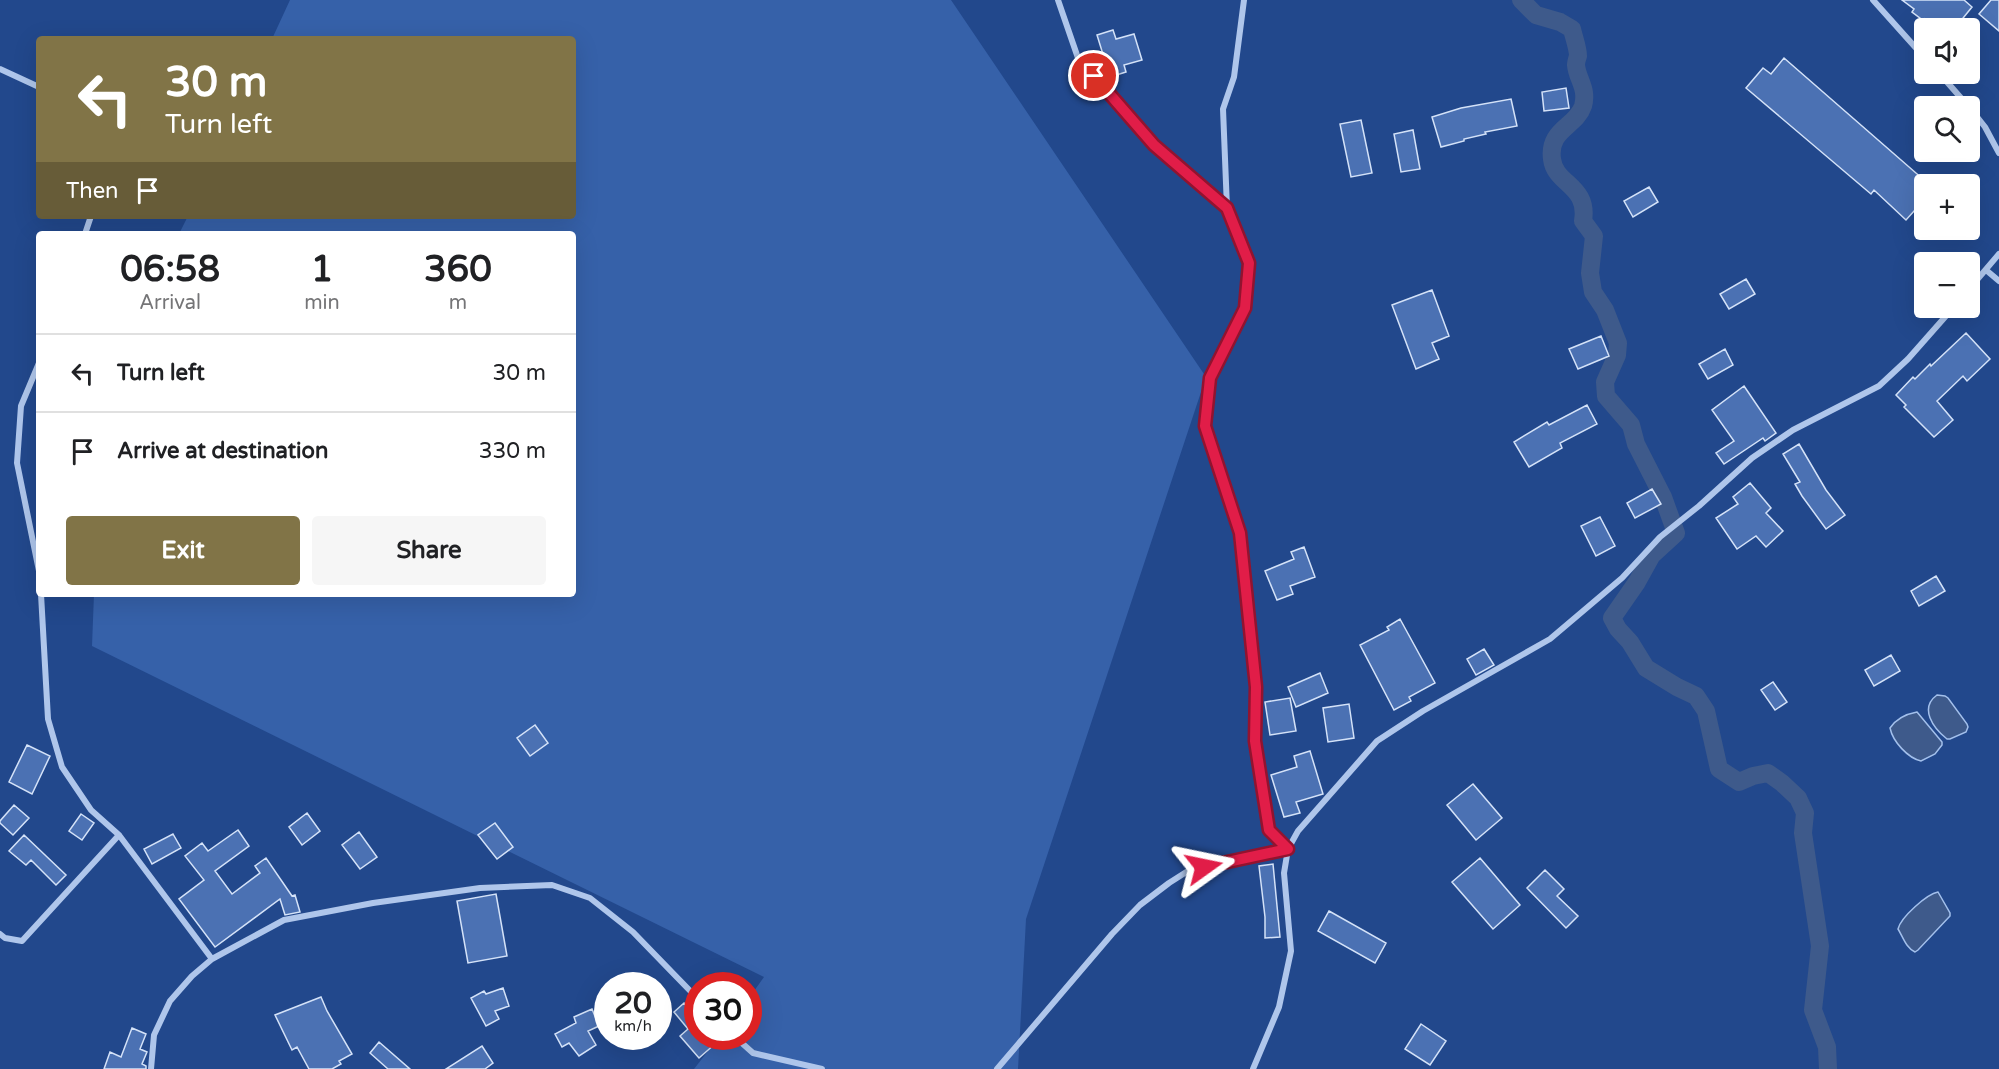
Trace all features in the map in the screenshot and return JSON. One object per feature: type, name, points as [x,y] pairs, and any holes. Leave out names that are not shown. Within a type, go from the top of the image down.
[{"type":"street","points":[[1058,0],[1078,58],[1154,145],[1227,208]]},
{"type":"street","points":[[1244,0],[1234,77],[1223,109],[1227,208],[1249,263],[1245,308],[1210,378],[1205,426],[1240,533],[1256,687],[1255,741],[1269,830],[1288,849]]},
{"type":"street","points":[[1873,0],[1914,46]]},
{"type":"street","points":[[0,69],[36,86]]},
{"type":"street","points":[[1949,84],[1959,96]]},
{"type":"street","points":[[1980,121],[1999,153]]},
{"type":"street","points":[[1980,277],[1999,254]]},
{"type":"street","points":[[1986,270],[1999,281]]},
{"type":"street","points":[[1253,1069],[1279,1007],[1291,951],[1284,873],[1288,849],[1298,831],[1377,741],[1423,711],[1550,639],[1622,578],[1660,537],[1699,506],[1752,458],[1793,430],[1879,386],[1908,360],[1944,318]]},
{"type":"street","points":[[36,370],[21,406],[17,463],[36,556]]},
{"type":"street","points":[[41,597],[48,719],[62,766],[91,810],[119,836],[212,959]]},
{"type":"street","points":[[0,934],[5,938],[22,941],[119,836]]},
{"type":"street","points":[[997,1069],[1112,934],[1140,905],[1168,883],[1191,870],[1288,849]]},
{"type":"street","points":[[151,1069],[154,1035],[170,1001],[192,976],[212,959],[284,920],[373,903],[480,888],[552,885],[590,898],[624,925],[684,985]]},
{"type":"street","points":[[750,1050],[753,1053],[822,1069]]},
{"type":"shaded area","points":[[290,0],[951,0],[1206,377],[1026,919],[1018,1069],[694,1069],[709,1050],[762,1050],[762,980],[764,977],[762,972],[754,972],[92,646],[94,597],[576,597],[576,231],[180,231],[186,219],[576,219],[576,36],[273,36]]},
{"type":"shaded area","points":[[1937,695],[1948,698],[1967,724],[1966,732],[1947,739],[1933,724],[1929,706]]},
{"type":"shaded area","points":[[1917,712],[1942,742],[1935,754],[1921,761],[1911,757],[1902,749],[1894,739],[1890,728],[1902,717]]},
{"type":"shaded area","points":[[1938,892],[1950,916],[1915,952],[1907,945],[1898,929],[1904,918],[1915,907]]},
{"type":"building","points":[[1902,0],[1964,0],[1972,7],[1963,18],[1920,18],[1912,12],[1914,9]]},
{"type":"building","points":[[1991,0],[1999,0],[1999,31],[1979,14]]},
{"type":"building","points":[[1113,30],[1116,39],[1134,34],[1142,60],[1124,65],[1126,72],[1110,77],[1097,35]]},
{"type":"building","points":[[1784,58],[1917,174],[1914,174],[1914,211],[1906,220],[1874,190],[1871,194],[1746,88],[1763,68],[1771,74]]},
{"type":"building","points":[[1566,88],[1569,108],[1544,111],[1542,92]]},
{"type":"building","points":[[1511,99],[1517,126],[1485,132],[1486,134],[1441,147],[1432,117],[1461,108]]},
{"type":"building","points":[[1361,120],[1372,173],[1351,177],[1340,124]]},
{"type":"building","points":[[1413,130],[1420,169],[1401,172],[1394,134]]},
{"type":"building","points":[[1649,187],[1658,202],[1633,217],[1624,201]]},
{"type":"building","points":[[1746,279],[1755,294],[1729,309],[1720,294]]},
{"type":"building","points":[[1432,290],[1449,336],[1432,343],[1439,359],[1416,369],[1392,305]]},
{"type":"building","points":[[1966,333],[1990,359],[1967,381],[1963,376],[1937,401],[1953,420],[1934,437],[1904,407],[1906,405],[1896,395],[1913,377],[1915,379],[1930,364],[1931,366]]},
{"type":"building","points":[[1601,336],[1609,356],[1578,369],[1569,349]]},
{"type":"building","points":[[1725,349],[1733,365],[1708,379],[1699,364]]},
{"type":"building","points":[[1744,386],[1776,433],[1765,441],[1763,438],[1724,464],[1716,453],[1734,441],[1712,410]]},
{"type":"building","points":[[1587,405],[1597,424],[1560,443],[1562,448],[1529,467],[1514,442],[1547,422],[1549,425]]},
{"type":"building","points":[[1799,444],[1826,490],[1845,515],[1826,529],[1795,484],[1800,482],[1783,454]]},
{"type":"building","points":[[1750,483],[1771,508],[1766,513],[1783,531],[1766,547],[1756,536],[1737,549],[1716,518],[1738,504],[1733,497]]},
{"type":"building","points":[[1652,489],[1661,504],[1635,518],[1627,503]]},
{"type":"building","points":[[1600,517],[1615,546],[1596,556],[1581,526]]},
{"type":"building","points":[[1304,547],[1315,577],[1290,586],[1293,594],[1277,600],[1265,571],[1294,559],[1291,552]]},
{"type":"building","points":[[1936,576],[1945,591],[1919,606],[1911,591]]},
{"type":"building","points":[[1400,619],[1435,683],[1409,697],[1411,701],[1394,710],[1360,645],[1389,630],[1387,627]]},
{"type":"building","points":[[1484,649],[1494,665],[1476,675],[1467,659]]},
{"type":"building","points":[[1891,655],[1900,671],[1874,686],[1865,670]]},
{"type":"building","points":[[1320,673],[1328,693],[1296,707],[1288,687]]},
{"type":"building","points":[[1773,682],[1787,702],[1775,710],[1761,690]]},
{"type":"building","points":[[1290,698],[1296,731],[1270,735],[1265,702]]},
{"type":"building","points":[[1349,704],[1354,738],[1328,742],[1323,708]]},
{"type":"building","points":[[535,725],[548,743],[530,756],[517,738]]},
{"type":"building","points":[[27,745],[50,756],[32,794],[9,782]]},
{"type":"building","points":[[1310,751],[1323,794],[1296,802],[1300,813],[1284,817],[1271,775],[1297,767],[1294,756]]},
{"type":"building","points":[[1473,784],[1502,818],[1476,840],[1447,805]]},
{"type":"building","points":[[14,805],[29,818],[13,835],[0,821]]},
{"type":"building","points":[[307,813],[320,831],[302,845],[289,827]]},
{"type":"building","points":[[81,814],[94,823],[82,840],[69,831]]},
{"type":"building","points":[[495,823],[513,847],[497,859],[478,835]]},
{"type":"building","points":[[238,830],[249,846],[215,871],[232,894],[260,873],[255,866],[266,858],[292,896],[295,895],[300,912],[285,915],[280,899],[215,947],[179,899],[204,880],[185,856],[202,843],[208,851]]},
{"type":"building","points":[[359,832],[377,857],[360,869],[342,845]]},
{"type":"building","points":[[173,834],[181,848],[152,864],[144,849]]},
{"type":"building","points":[[24,835],[66,875],[56,885],[31,860],[26,865],[9,851]]},
{"type":"building","points":[[1480,858],[1520,905],[1493,929],[1452,882]]},
{"type":"building","points":[[1273,864],[1280,937],[1265,938],[1259,866]]},
{"type":"building","points":[[1545,870],[1564,889],[1557,896],[1578,916],[1566,928],[1527,888]]},
{"type":"building","points":[[496,894],[507,956],[468,963],[457,901]]},
{"type":"building","points":[[1329,911],[1386,943],[1375,963],[1318,931]]},
{"type":"building","points":[[503,988],[509,1006],[495,1011],[499,1019],[486,1026],[471,998],[484,991],[486,994]]},
{"type":"building","points":[[321,997],[352,1054],[339,1061],[341,1064],[332,1069],[309,1069],[297,1047],[292,1050],[275,1015]]},
{"type":"building","points":[[684,1003],[684,1024],[674,1012]]},
{"type":"building","points":[[592,1009],[594,1014],[594,1028],[588,1031],[594,1046],[579,1056],[569,1043],[562,1047],[555,1034],[576,1023],[574,1017]]},
{"type":"building","points":[[1421,1024],[1446,1041],[1430,1065],[1405,1049]]},
{"type":"building","points":[[132,1028],[146,1034],[140,1049],[147,1052],[142,1064],[146,1066],[146,1069],[104,1069],[110,1052],[121,1057]]},
{"type":"building","points":[[379,1042],[410,1069],[388,1069],[370,1053]]},
{"type":"building","points":[[482,1046],[493,1063],[485,1069],[446,1069]]},
{"type":"building","points":[[692,1050],[708,1050],[699,1058]]},
{"type":"waterway","points":[[1521,0],[1536,15],[1560,22],[1572,29],[1578,53],[1576,64],[1584,100],[1575,119],[1554,141],[1552,159],[1559,175],[1577,192],[1584,209],[1583,221],[1594,236],[1590,273],[1593,292],[1605,310],[1618,343],[1617,355],[1605,382],[1606,396],[1631,425],[1636,444],[1663,497],[1676,533],[1652,555],[1637,582],[1612,618],[1646,668],[1696,696],[1706,711],[1719,769],[1739,782],[1768,773],[1798,798],[1805,813],[1803,833],[1820,946],[1813,1010],[1827,1047],[1828,1069]]},
{"type":"route","points":[[1094,76],[1154,145],[1227,208],[1249,263],[1245,308],[1210,378],[1205,426],[1240,533],[1256,687],[1255,741],[1269,830],[1288,849],[1204,867]]}]
